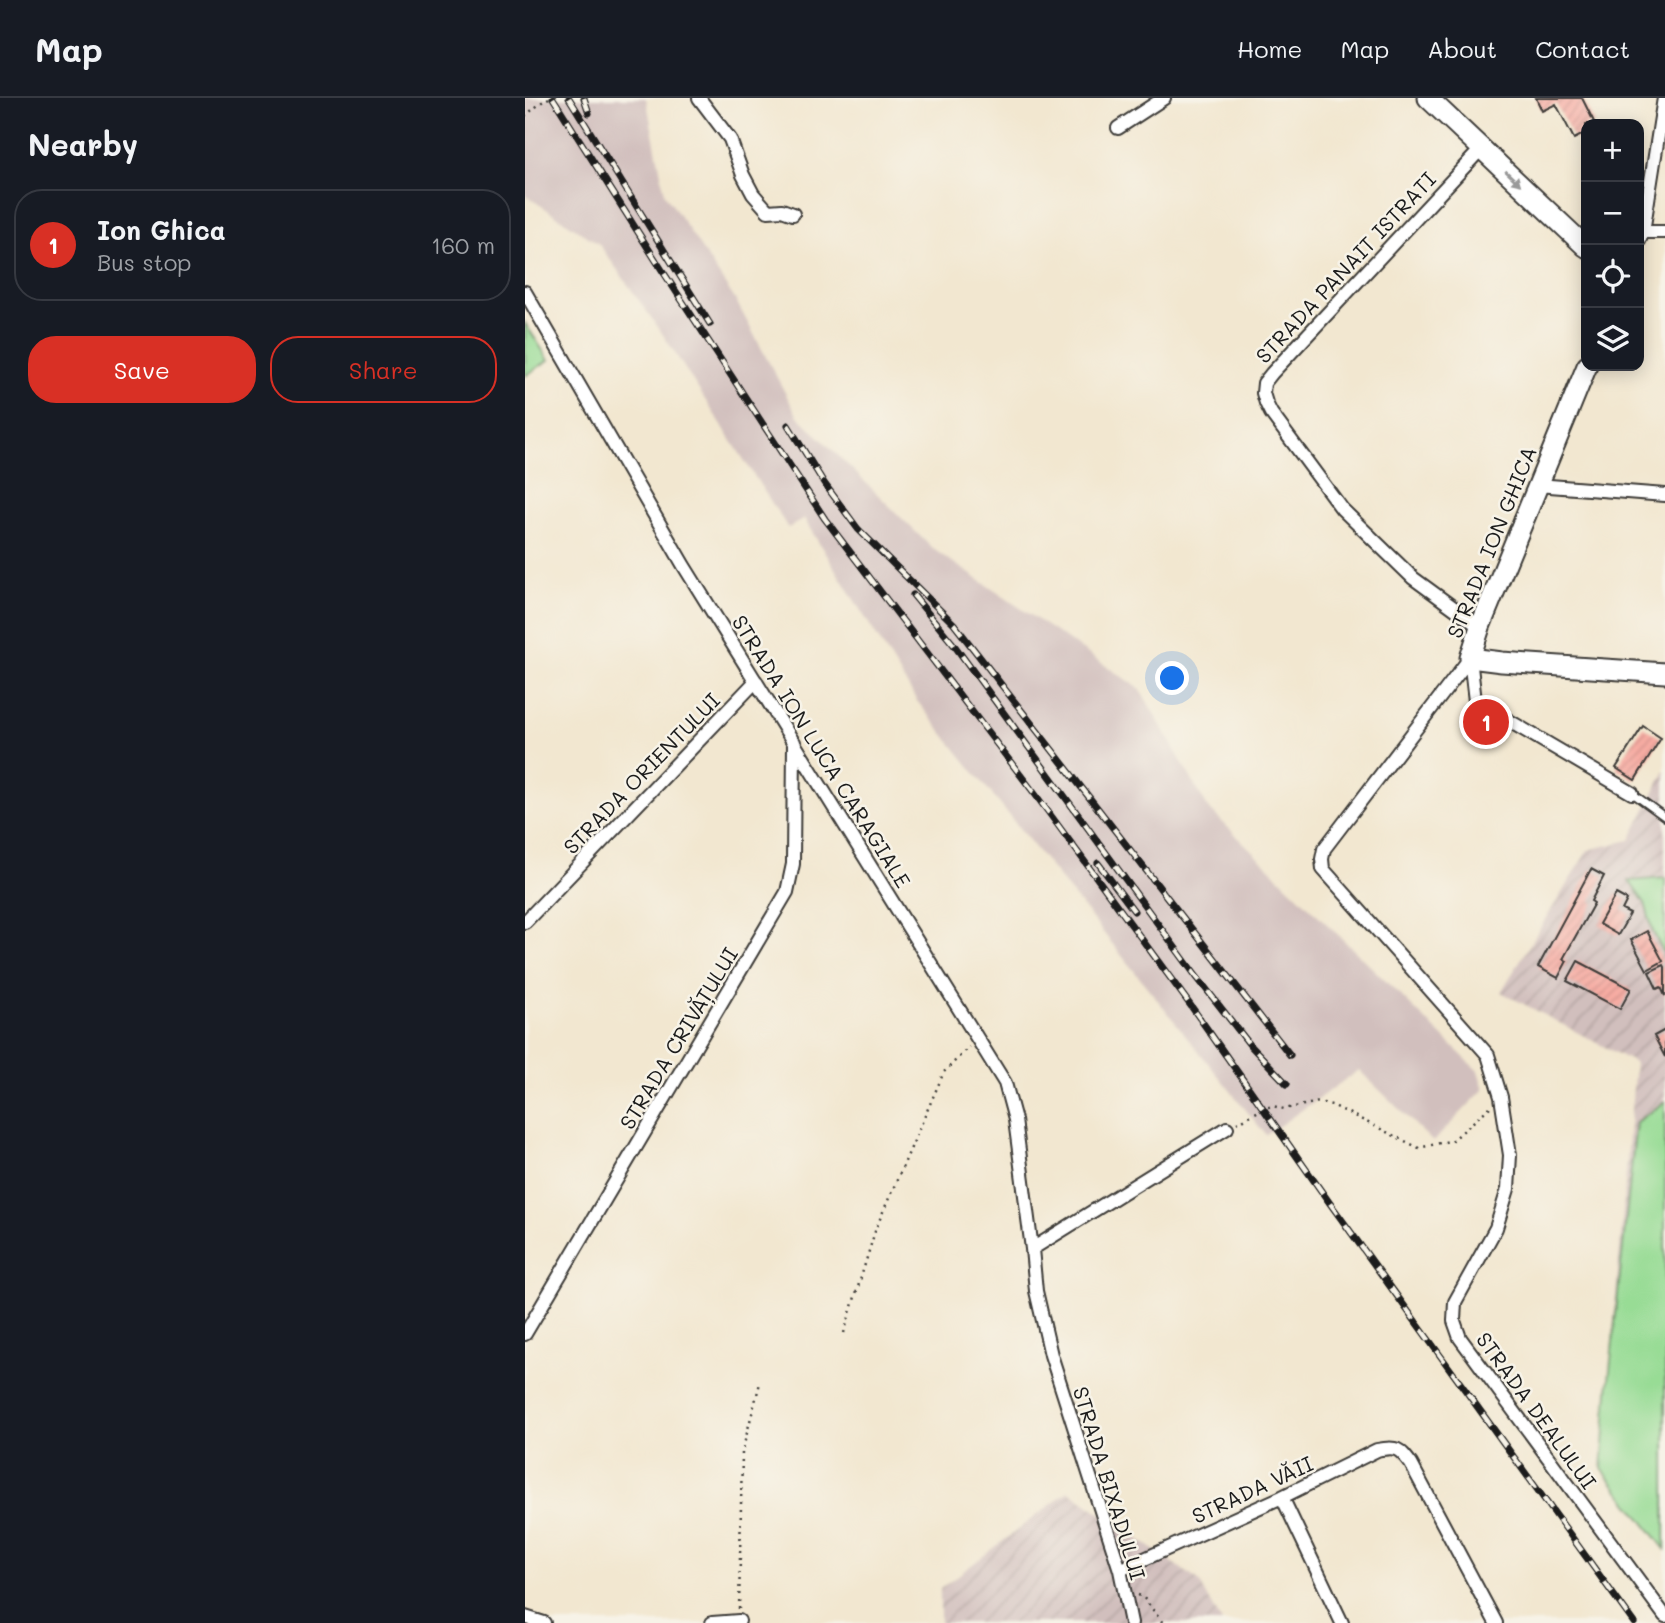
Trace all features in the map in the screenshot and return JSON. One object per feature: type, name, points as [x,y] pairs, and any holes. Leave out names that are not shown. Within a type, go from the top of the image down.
[{"type":"street","points":[[699,98],[730,139],[753,194],[768,211],[782,210],[793,214]]},
{"type":"street","points":[[1118,128],[1164,98]]},
{"type":"street","points":[[1428,98],[1584,245]]},
{"type":"street","points":[[1644,219],[1664,98]]},
{"type":"street","name":"STRADA PANAIT ISTRATI","points":[[1480,627],[1413,578],[1342,509],[1271,413],[1263,393],[1264,383],[1272,373],[1481,149]]},
{"type":"street","points":[[1644,236],[1665,232]]},
{"type":"street","name":"STRADA ION LUCA CARAGIALE","points":[[526,294],[684,566],[1005,1083],[1015,1120],[1036,1291],[1051,1355]]},
{"type":"street","name":"STRADA ION GHICA","points":[[1322,859],[1324,849],[1470,658],[1480,627],[1585,371]]},
{"type":"street","points":[[1537,485],[1665,495]]},
{"type":"street","points":[[1632,793],[1475,701],[1470,658],[1665,673]]},
{"type":"street","name":"STRADA ORIENTULUI","points":[[525,922],[757,681]]},
{"type":"street","name":"STRADA CRIVĂȚULUI","points":[[525,1334],[787,892],[793,864],[794,741]]},
{"type":"street","name":"STRADA DEALULUI","points":[[1322,859],[1323,869],[1488,1055],[1501,1097],[1510,1155],[1508,1189],[1496,1228],[1455,1302],[1454,1321],[1460,1338],[1665,1616]]},
{"type":"street","points":[[1032,1249],[1227,1128]]},
{"type":"street","name":"STRADA BIXADULUI","points":[[1051,1355],[1120,1570],[1131,1623]]},
{"type":"street","name":"STRADA VĂII","points":[[1120,1570],[1282,1497],[1377,1450],[1391,1447],[1400,1450],[1419,1478],[1496,1623]]},
{"type":"street","points":[[1282,1497],[1342,1623]]},
{"type":"street","points":[[525,1617],[544,1623]]},
{"type":"street","points":[[712,1623],[739,1621]]},
{"type":"lane","points":[[1632,793],[1665,817]]},
{"type":"path","points":[[525,116],[549,98]]},
{"type":"path","points":[[844,1333],[876,1228],[944,1072],[978,1039]]},
{"type":"path","points":[[1227,1128],[1264,1108],[1272,1106],[1284,1109],[1319,1102],[1332,1105],[1419,1148],[1453,1140],[1501,1097]]},
{"type":"path","points":[[739,1621],[742,1452],[761,1382]]},
{"type":"path","points":[[1122,1587],[1143,1597],[1163,1623]]},
{"type":"shaded area","points":[[525,98],[646,98],[665,194],[736,301],[797,415],[933,549],[1140,689],[1208,808],[1478,1071],[1484,1089],[1433,1142],[1359,1070],[1266,1135],[917,701],[804,519],[788,528],[660,330],[599,244],[525,195]]},
{"type":"shaded area","points":[[1665,771],[1665,1549],[1602,1469],[1635,1063],[1501,992],[1588,850],[1630,840]]},
{"type":"shaded area","points":[[1069,1491],[1199,1581],[1222,1623],[940,1623],[940,1589]]},
{"type":"green space","points":[[525,323],[549,360],[525,376]]},
{"type":"green space","points":[[1665,878],[1665,956],[1653,932],[1645,903],[1629,881]]},
{"type":"green space","points":[[1665,1102],[1665,1549],[1602,1469],[1636,1122]]},
{"type":"building","points":[[1536,98],[1582,98],[1592,119],[1581,119],[1581,136],[1574,139],[1556,104],[1542,111]]},
{"type":"building","points":[[1643,726],[1661,738],[1635,780],[1616,768]]},
{"type":"building","points":[[1591,869],[1604,876],[1591,901],[1594,903],[1563,959],[1567,961],[1558,978],[1538,967]]},
{"type":"building","points":[[1616,894],[1627,900],[1622,910],[1630,914],[1618,935],[1599,924]]},
{"type":"building","points":[[1647,931],[1663,961],[1647,970],[1631,940]]},
{"type":"building","points":[[1578,961],[1631,989],[1620,1009],[1567,981]]},
{"type":"building","points":[[1664,965],[1665,996],[1661,987],[1657,989],[1649,972]]},
{"type":"building","points":[[1665,1030],[1665,1057],[1654,1036]]},
{"type":"railway","points":[[553,98],[825,519],[1035,794],[1191,1006],[1329,1202],[1634,1623]]},
{"type":"railway","points":[[569,98],[710,324]]},
{"type":"railway","points":[[584,98],[589,113]]},
{"type":"railway","points":[[788,425],[824,483],[858,529],[954,624],[1290,1055]]},
{"type":"railway","points":[[913,595],[954,645],[1196,976],[1250,1045],[1287,1084]]},
{"type":"railway","points":[[1098,863],[1134,911]]},
{"type":"place","name":"Ion Ghica","points":[[1486,722]]}]
